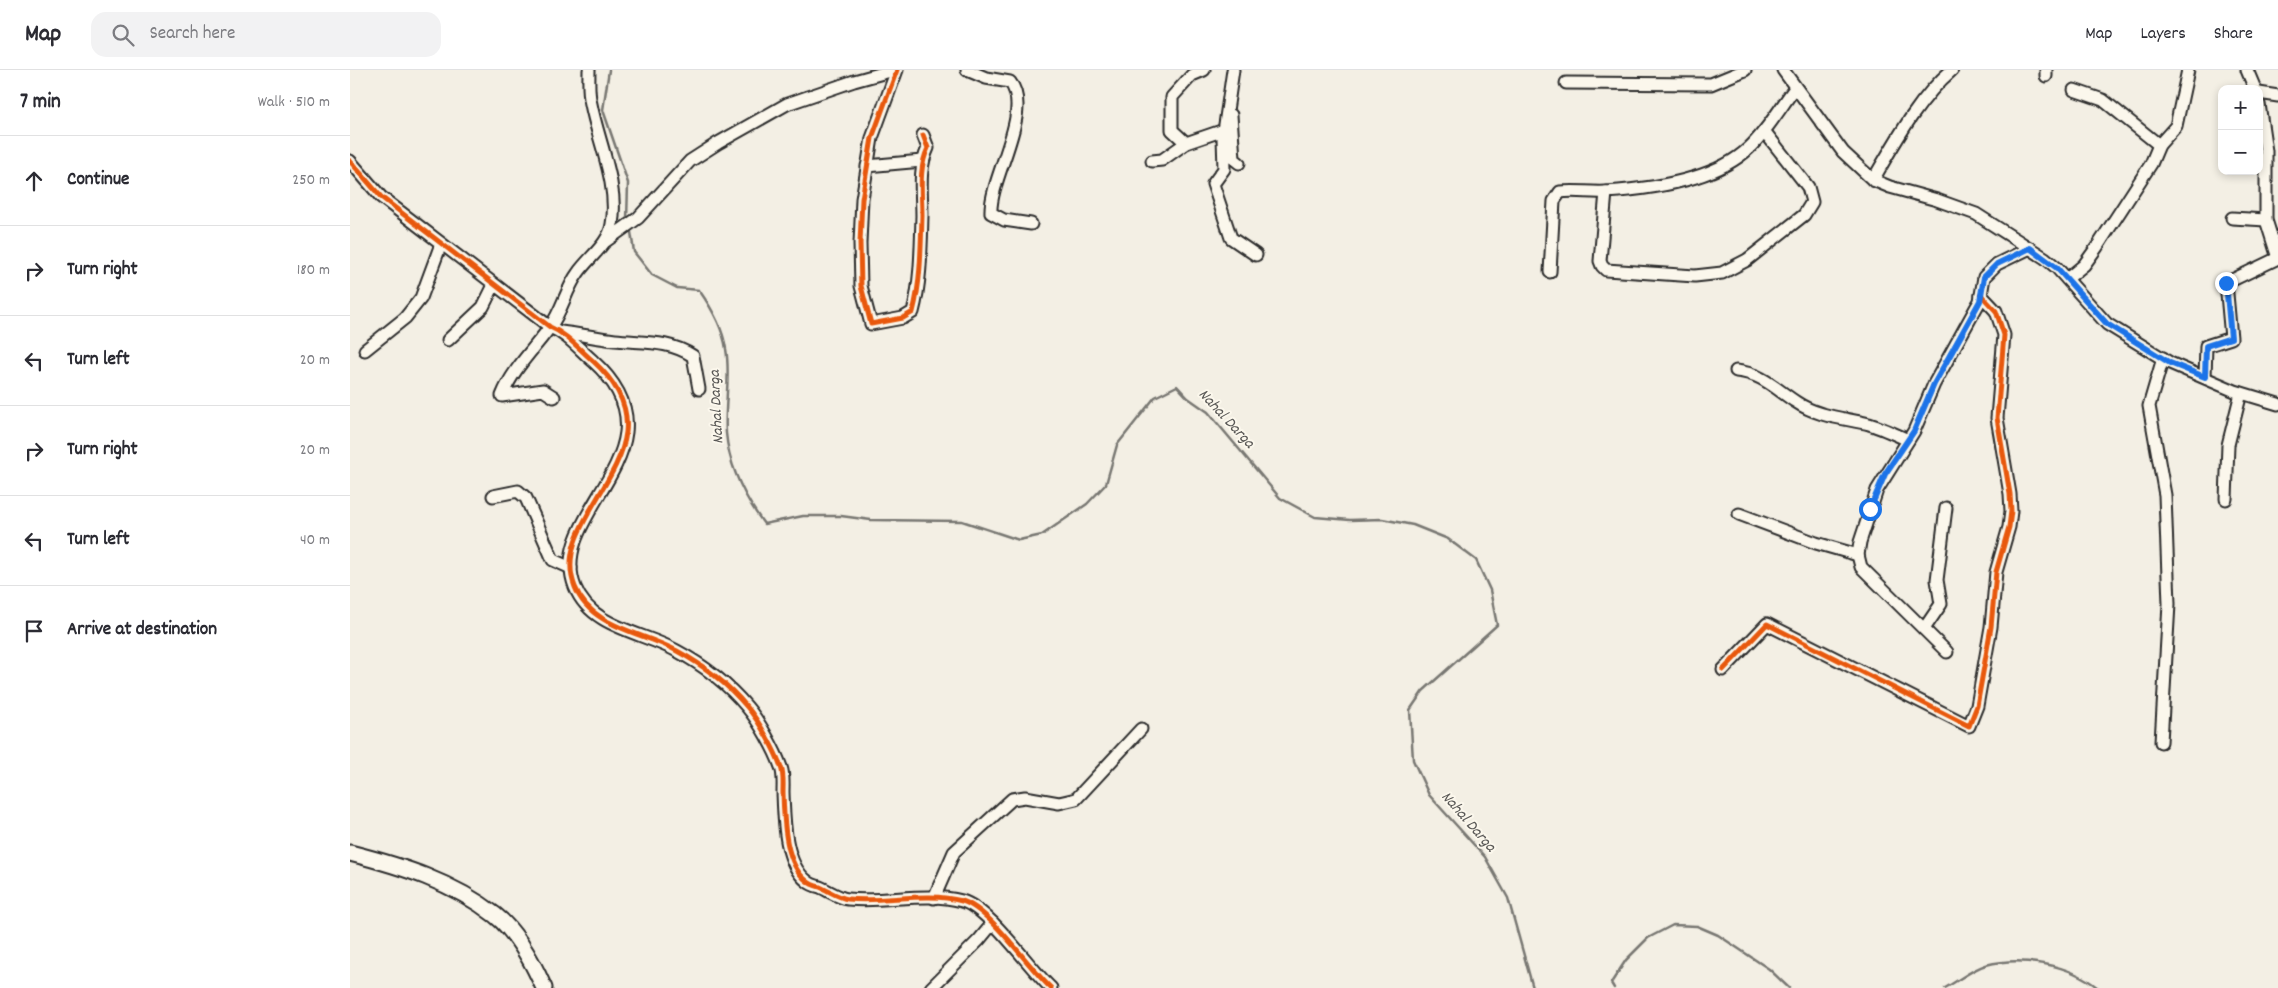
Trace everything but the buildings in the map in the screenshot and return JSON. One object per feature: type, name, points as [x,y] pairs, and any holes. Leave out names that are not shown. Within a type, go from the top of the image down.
[{"type":"main road","points":[[350,853],[421,874],[455,890],[496,916],[521,945],[544,988]]},
{"type":"street","points":[[589,70],[590,103],[606,159],[613,204],[612,224],[606,242]]},
{"type":"street","points":[[554,397],[543,390],[502,396],[532,349],[556,329],[576,275],[606,242],[638,218],[690,161],[787,104],[854,81],[896,70]]},
{"type":"street","points":[[896,70],[872,138],[862,199],[861,286],[871,324],[903,318],[913,312],[917,297],[921,230],[922,161],[928,148],[924,135]]},
{"type":"street","points":[[967,70],[986,78],[1010,82],[1015,88],[1018,97],[1009,147],[990,202],[991,213],[1004,220],[1031,224]]},
{"type":"street","points":[[1186,143],[1172,130],[1172,98],[1192,75],[1204,70]]},
{"type":"street","points":[[1566,83],[1711,84],[1745,70]]},
{"type":"street","points":[[1783,70],[1843,152],[1873,180],[1890,188],[1937,200],[1976,214],[2052,263],[2107,324],[2162,358],[2241,393],[2278,404]]},
{"type":"street","points":[[1873,180],[1920,106],[1940,80],[1952,70]]},
{"type":"street","points":[[2067,279],[2084,265],[2097,248],[2151,164],[2159,146],[2176,126],[2188,70]]},
{"type":"street","points":[[2247,70],[2253,85]]},
{"type":"street","points":[[1232,75],[1224,130],[1224,169],[1213,184],[1231,238],[1256,255]]},
{"type":"street","points":[[1232,75],[1235,90],[1232,114],[1232,144],[1234,159],[1239,163]]},
{"type":"street","points":[[1550,272],[1555,196],[1560,192],[1606,192],[1682,180],[1718,170],[1748,150],[1795,88]]},
{"type":"street","points":[[2074,90],[2104,100],[2159,146]]},
{"type":"street","points":[[2263,94],[2278,96]]},
{"type":"street","points":[[1152,161],[1162,160],[1186,143],[1224,130]]},
{"type":"street","points":[[2205,377],[2206,346],[2231,338],[2226,283],[2278,258],[2266,220],[2266,151],[2263,130]]},
{"type":"street","points":[[1606,192],[1600,261],[1606,270],[1695,276],[1722,273],[1747,260],[1804,215],[1812,202],[1808,187],[1764,131]]},
{"type":"street","points":[[350,161],[382,197],[494,286],[556,329],[606,373],[618,389],[626,420],[621,454],[599,498],[580,529],[572,550],[572,568],[577,592],[594,614],[614,625],[675,650],[712,672],[754,715],[782,769],[784,815],[790,857],[806,881],[846,899],[934,898],[964,901],[993,923],[1049,987]]},
{"type":"street","points":[[867,166],[922,161]]},
{"type":"street","points":[[2232,218],[2266,220]]},
{"type":"street","points":[[365,350],[405,318],[422,298],[441,244]]},
{"type":"street","points":[[1947,652],[1861,567],[1858,555],[1864,527],[1877,490],[1914,431],[1934,384],[1976,308],[1981,295],[1981,283],[1989,270],[2030,248]]},
{"type":"street","points":[[448,340],[483,308],[494,286]]},
{"type":"street","points":[[1723,670],[1767,624],[1969,726],[1977,706],[1991,627],[1996,572],[2009,527],[2010,511],[2010,494],[1997,418],[2004,335],[1996,311],[1981,295]]},
{"type":"street","points":[[556,329],[613,340],[664,343],[679,347],[693,356],[699,389]]},
{"type":"street","points":[[2161,742],[2169,604],[2165,495],[2149,406],[2162,358]]},
{"type":"street","points":[[1736,371],[1747,372],[1761,378],[1810,410],[1837,419],[1870,425],[1908,440]]},
{"type":"street","points":[[2226,498],[2228,445],[2241,393]]},
{"type":"street","points":[[493,496],[518,491],[526,498],[553,560],[572,568]]},
{"type":"street","points":[[1924,629],[1941,604],[1937,580],[1946,508]]},
{"type":"street","points":[[1739,514],[1816,543],[1858,555]]},
{"type":"street","points":[[934,898],[954,852],[1012,798],[1025,797],[1059,803],[1076,799],[1141,729]]},
{"type":"street","points":[[931,988],[979,940],[993,923]]},
{"type":"waterway","name":"Nahal Darga","points":[[609,70],[603,110],[628,183],[627,221]]},
{"type":"waterway","name":"Nahal Darga","points":[[631,232],[634,252],[652,275],[677,288],[699,290],[716,318],[722,333],[727,359],[726,433],[728,446],[734,470],[744,493],[764,524],[803,516],[841,516],[871,520],[962,521],[1019,540],[1042,535],[1087,504],[1106,484],[1117,445],[1155,397],[1177,386],[1188,398],[1208,412],[1280,498],[1315,517],[1350,520],[1382,519],[1413,525],[1448,539],[1476,560],[1490,590],[1497,625],[1423,691],[1410,710],[1413,760],[1429,795],[1485,857],[1508,898],[1533,988]]},
{"type":"waterway","name":"Nahal Darga","points":[[1614,988],[1611,983],[1626,960],[1648,938],[1673,925],[1697,926],[1718,935],[1769,969],[1789,988]]},
{"type":"waterway","name":"Nahal Darga","points":[[1945,988],[1970,972],[1986,965],[2014,961],[2045,964],[2059,968],[2074,973],[2098,988]]},
{"type":"cycle path","points":[[897,70],[872,138],[862,199],[861,286],[871,324],[903,318],[913,312],[918,289],[920,264],[922,173],[928,148],[923,135]]},
{"type":"cycle path","points":[[350,161],[381,197],[550,327],[573,342],[593,361],[619,393],[626,422],[622,451],[579,532],[571,559],[575,587],[583,601],[593,612],[619,627],[664,644],[697,663],[723,683],[752,713],[771,744],[782,770],[787,840],[799,873],[811,884],[848,899],[877,900],[934,897],[962,901],[973,906],[996,927],[1051,988]]},
{"type":"cycle path","points":[[1723,670],[1767,624],[1969,726],[1977,706],[1991,627],[1996,572],[2009,527],[2011,511],[2010,494],[1997,418],[2004,335],[1996,311],[1981,295]]},
{"type":"route","points":[[1870,509],[1885,474],[1914,431],[1943,366],[1980,301],[1981,283],[1984,277],[1997,264],[2030,248],[2057,268],[2078,294],[2107,324],[2170,363],[2205,377],[2206,346],[2231,338],[2226,283]]}]
